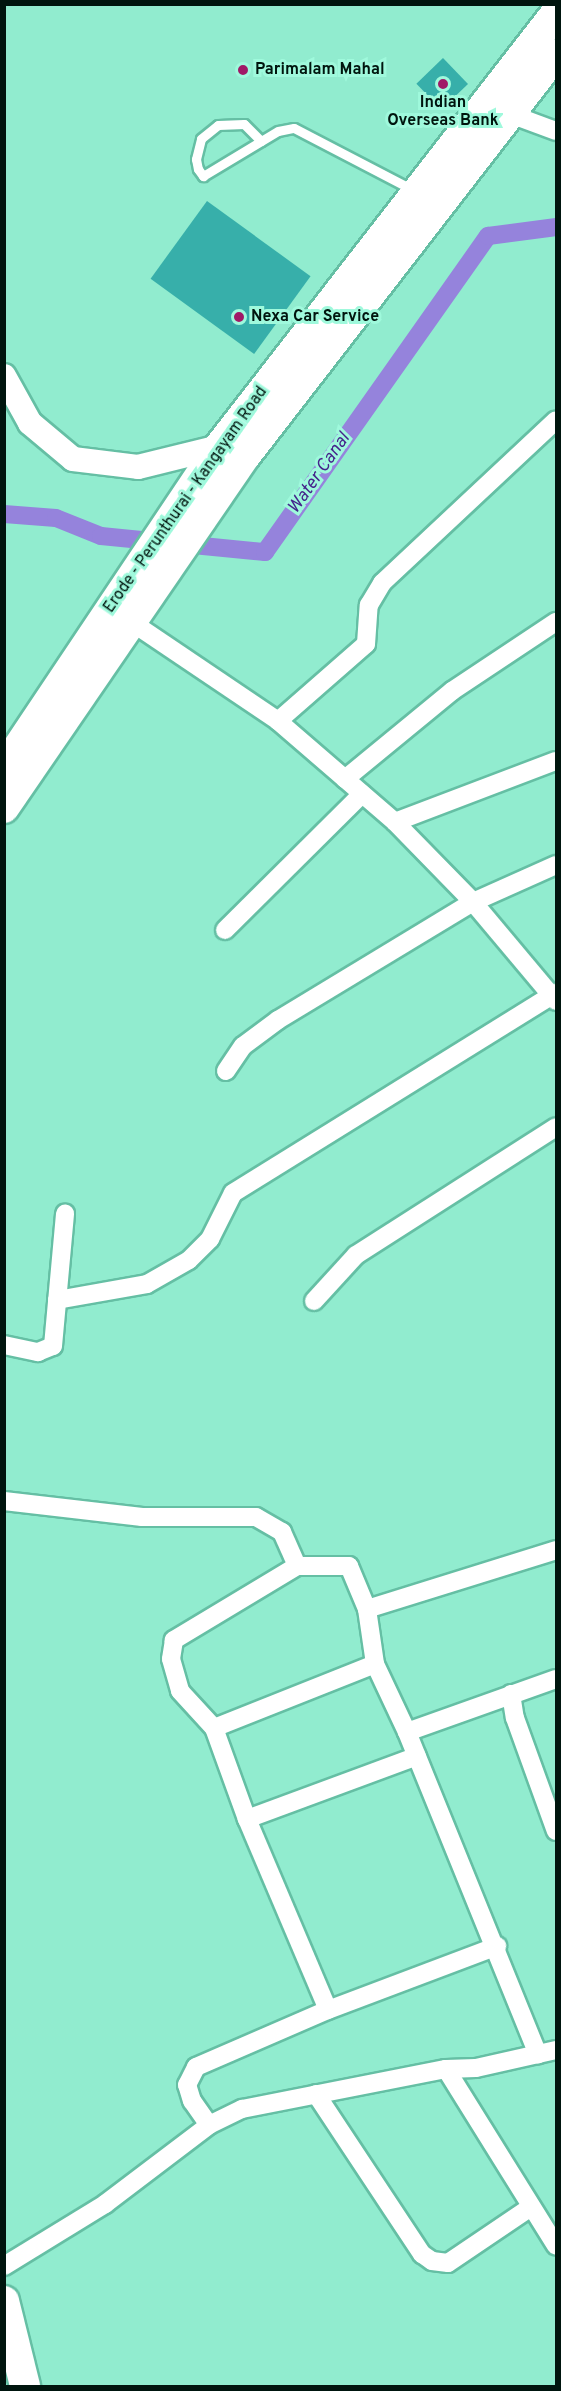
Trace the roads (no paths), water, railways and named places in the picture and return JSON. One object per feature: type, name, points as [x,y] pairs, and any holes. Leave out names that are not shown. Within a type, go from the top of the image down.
[{"type":"main road","name":"Erode - Perunthurai - Kangayam Road","points":[[4,768],[145,577],[417,192],[556,13]]},
{"type":"main road","name":"Erode - Perunthurai - Kangayam Road","points":[[232,451],[510,114],[556,54]]},
{"type":"main road","name":"Erode - Perunthurai - Kangayam Road","points":[[4,808],[130,621],[145,577]]},
{"type":"main road","points":[[4,2301],[25,2386]]},
{"type":"main road","points":[[4,2355],[10,2386]]},
{"type":"street","points":[[510,114],[556,132]]},
{"type":"street","points":[[6,382],[30,423],[73,459],[138,467],[232,451]]},
{"type":"street","points":[[278,721],[366,644],[369,605],[382,583],[556,420]]},
{"type":"street","points":[[57,1300],[147,1284],[189,1260],[210,1239],[233,1193],[555,996],[474,902],[395,822],[278,721],[130,621]]},
{"type":"street","points":[[345,779],[452,691],[556,622]]},
{"type":"street","points":[[395,822],[556,760]]},
{"type":"street","points":[[225,930],[362,794]]},
{"type":"street","points":[[226,1071],[243,1046],[278,1020],[474,902],[556,865]]},
{"type":"street","points":[[314,1300],[356,1255],[556,1126]]},
{"type":"street","points":[[4,1345],[38,1352],[53,1346],[65,1214]]},
{"type":"street","points":[[4,1501],[142,1517],[256,1517],[282,1532],[297,1566]]},
{"type":"street","points":[[367,1609],[556,1550]]},
{"type":"street","points":[[328,2010],[247,1819],[214,1728],[180,1691],[171,1659],[174,1640],[297,1566],[349,1566],[367,1609],[375,1665],[407,1731],[497,1946],[538,2054]]},
{"type":"street","points":[[214,1728],[375,1665]]},
{"type":"street","points":[[407,1731],[556,1679]]},
{"type":"street","points":[[512,1694],[515,1718],[556,1831]]},
{"type":"street","points":[[247,1819],[417,1756]]},
{"type":"street","points":[[209,2126],[192,2101],[187,2085],[196,2067],[328,2010],[497,1946]]},
{"type":"street","points":[[4,2266],[105,2204],[209,2126],[242,2109],[446,2069],[476,2068],[556,2049]]},
{"type":"street","points":[[446,2069],[556,2246]]},
{"type":"street","points":[[316,2094],[422,2254],[432,2261],[448,2263],[531,2207]]},
{"type":"lane","points":[[261,141],[244,124],[218,125],[201,139],[196,159],[198,169],[203,176],[278,131],[294,128],[417,192]]},
{"type":"waterway","name":"Water Canal","points":[[4,514],[56,518],[101,536],[265,552],[488,236],[556,227]]},
{"type":"place","name":"Parimalam Mahal","points":[[243,70]]},
{"type":"place","name":"Indian Overseas Bank","points":[[443,84]]},
{"type":"place","name":"Nexa Car Service","points":[[239,317]]}]
